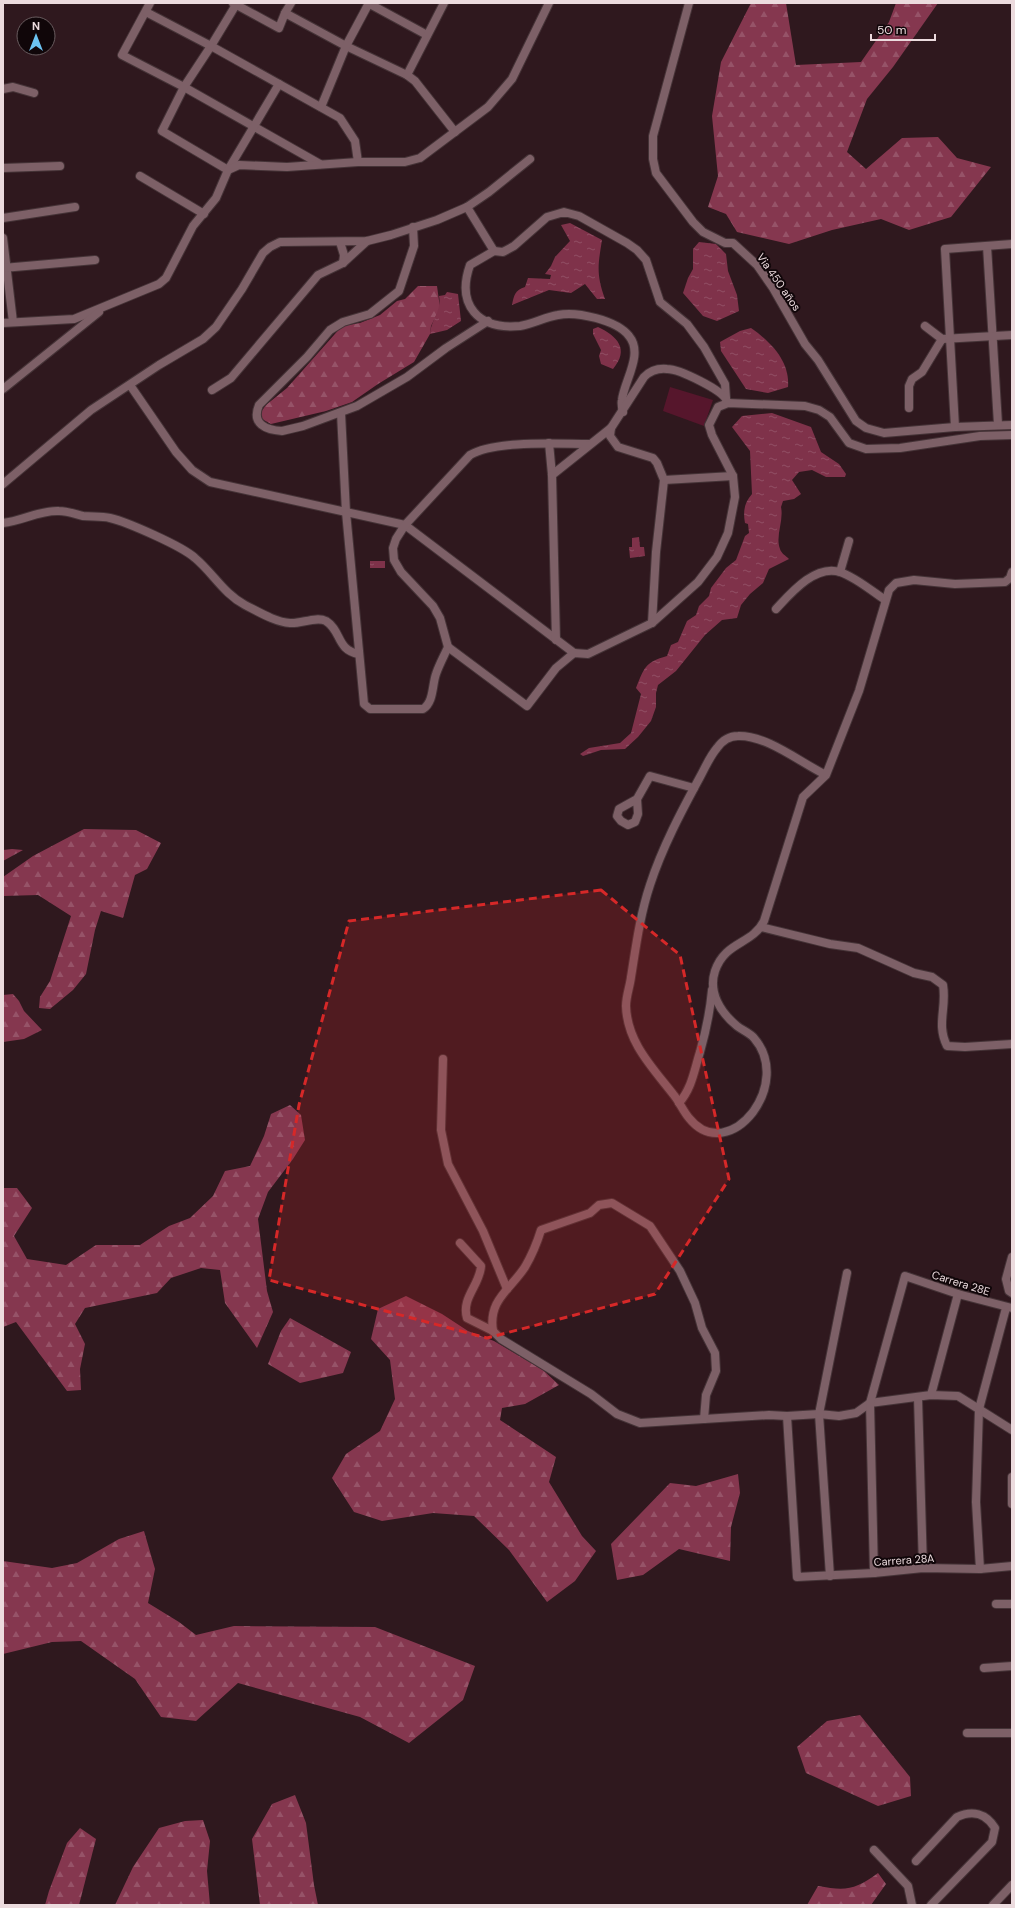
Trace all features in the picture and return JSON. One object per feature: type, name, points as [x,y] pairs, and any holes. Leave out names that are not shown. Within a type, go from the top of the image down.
[{"type":"street","points":[[150,3],[122,55],[184,87],[320,164]]},
{"type":"street","points":[[228,170],[176,141],[162,131],[184,87],[211,46],[235,4],[279,28],[291,3]]},
{"type":"street","points":[[321,107],[346,46],[369,3],[427,35]]},
{"type":"street","points":[[407,75],[444,3]]},
{"type":"street","points":[[228,170],[239,165],[287,168],[320,164],[358,162],[405,162],[420,158],[488,108],[512,79],[549,3]]},
{"type":"street","name":"Via 450 años","points":[[689,3],[652,136],[653,159],[656,173],[693,222],[703,232],[725,243],[733,243],[739,247],[757,265],[796,325],[805,344],[818,360],[856,421],[874,431],[892,433],[998,424],[1012,425]]},
{"type":"street","points":[[146,12],[211,46],[340,118],[355,141],[358,162]]},
{"type":"street","points":[[285,13],[346,46],[407,75],[415,81],[455,132]]},
{"type":"street","points":[[3,323],[74,319],[159,284],[166,278],[193,226],[216,198],[228,170],[279,84]]},
{"type":"street","points":[[3,89],[13,87],[34,93]]},
{"type":"street","points":[[3,484],[91,410],[203,339],[216,327],[242,290],[263,253],[270,247],[280,242],[367,241],[413,227],[466,207],[489,192],[530,159]]},
{"type":"street","points":[[3,168],[60,166]]},
{"type":"street","points":[[140,176],[204,214]]},
{"type":"street","points":[[3,218],[75,207]]},
{"type":"street","points":[[466,207],[494,251]]},
{"type":"street","points":[[623,412],[622,399],[634,358],[629,336],[605,321],[572,314],[559,314],[520,326],[506,326],[488,321],[474,313],[469,307],[465,286],[470,265],[494,251],[503,252],[514,246],[543,220],[564,212],[579,216],[627,243],[637,250],[646,260],[660,302],[688,324],[712,360],[725,384],[727,400]]},
{"type":"street","points":[[413,227],[414,246],[398,291],[370,314],[343,322],[330,330],[307,358],[259,405],[256,412],[257,420],[262,426],[272,430],[282,431],[341,413],[357,406],[407,377],[446,348],[488,321]]},
{"type":"street","points":[[3,238],[4,268],[13,322]]},
{"type":"street","points":[[212,390],[231,378],[318,275],[343,262],[367,241]]},
{"type":"street","points":[[340,242],[344,255],[343,262]]},
{"type":"street","points":[[955,427],[946,339],[945,249],[1012,244]]},
{"type":"street","points":[[987,246],[998,424]]},
{"type":"street","points":[[4,268],[95,260]]},
{"type":"street","points":[[3,389],[106,307]]},
{"type":"street","points":[[925,326],[946,339],[1012,335]]},
{"type":"street","points":[[909,408],[909,386],[912,379],[922,372],[946,339]]},
{"type":"street","points":[[552,475],[611,428],[623,412],[644,377],[649,372],[657,369],[679,371],[709,386],[727,400],[805,406],[819,410],[830,418],[849,443],[866,449],[900,448],[980,436],[1012,435]]},
{"type":"street","points":[[130,384],[176,452],[192,470],[210,482],[303,501],[405,525],[574,653],[588,654],[652,623],[698,582],[717,557],[728,533],[735,497],[733,476],[712,435],[709,425],[718,407],[727,400]]},
{"type":"street","points":[[341,413],[346,512],[364,704],[366,707],[370,709],[423,709],[429,702],[436,674],[448,648]]},
{"type":"street","points":[[611,428],[610,436],[615,444],[652,458],[657,463],[664,480],[657,538],[652,623]]},
{"type":"street","points":[[574,653],[556,668],[527,706],[448,648],[440,618],[433,606],[401,572],[394,560],[393,548],[396,539],[405,525],[470,455],[490,447],[549,443],[589,444]]},
{"type":"street","points":[[549,443],[552,475],[556,640]]},
{"type":"street","points":[[664,480],[733,476]]},
{"type":"street","points":[[3,523],[18,522],[49,512],[60,511],[83,516],[109,518],[126,523],[194,557],[224,591],[244,604],[273,618],[291,623],[319,620],[326,621],[334,630],[344,648],[352,653],[359,654]]},
{"type":"street","points":[[840,572],[849,542]]},
{"type":"street","points":[[776,609],[802,582],[825,572],[840,572],[885,600]]},
{"type":"street","points":[[679,1103],[688,1093],[704,1039],[709,1019],[713,980],[720,958],[729,949],[756,934],[761,927],[803,797],[826,775],[859,690],[889,590],[896,583],[905,580],[955,584],[1005,582],[1010,578],[1012,572]]},
{"type":"street","points":[[713,980],[718,1007],[738,1027],[754,1037],[762,1051],[767,1065],[767,1085],[753,1111],[737,1128],[717,1134],[703,1130],[690,1120],[641,1052],[629,1026],[626,1004],[640,927],[650,885],[665,847],[694,788],[716,749],[723,741],[731,737],[738,736],[754,738],[767,743],[826,775]]},
{"type":"street","points":[[637,799],[650,776],[694,788]]},
{"type":"street","points":[[761,927],[830,944],[858,948],[914,973],[932,977],[943,985],[944,994],[941,1035],[947,1046],[965,1047],[1012,1044]]},
{"type":"street","points":[[443,1058],[441,1130],[448,1164],[483,1231],[507,1289]]},
{"type":"street","points":[[493,1331],[491,1319],[494,1307],[533,1254],[541,1230],[590,1213],[599,1205],[612,1203],[650,1226],[680,1272],[695,1303],[702,1328],[715,1353],[716,1371],[706,1395],[704,1419]]},
{"type":"street","points":[[460,1242],[481,1266],[481,1274],[464,1310],[467,1318],[493,1331],[501,1339],[591,1394],[618,1414],[640,1423],[768,1414],[787,1416],[819,1414],[839,1416],[856,1413],[870,1403],[931,1396],[958,1396],[1012,1430]]},
{"type":"street","points":[[1010,1292],[1006,1279],[1012,1257]]},
{"type":"street","points":[[830,1576],[819,1414],[847,1273]]},
{"type":"street","name":"Carrera 28E","points":[[870,1403],[905,1276],[958,1294],[1009,1308]]},
{"type":"street","points":[[931,1396],[958,1294]]},
{"type":"street","points":[[980,1569],[976,1502],[979,1409],[1009,1308]]},
{"type":"street","points":[[918,1398],[923,1568]]},
{"type":"street","points":[[870,1403],[874,1573]]},
{"type":"street","name":"Carrera 28A","points":[[787,1416],[797,1577],[874,1573],[923,1568],[980,1569],[1012,1566]]},
{"type":"street","points":[[1012,1477],[1012,1504]]},
{"type":"street","points":[[996,1604],[1012,1604]]},
{"type":"street","points":[[984,1668],[1012,1666]]},
{"type":"street","points":[[967,1733],[1012,1733]]},
{"type":"street","points":[[916,1861],[957,1817],[966,1813],[978,1813],[991,1821],[995,1828],[992,1842],[931,1905]]},
{"type":"street","points":[[874,1850],[908,1886],[912,1905]]},
{"type":"street","points":[[993,1905],[1012,1885]]},
{"type":"highlighted area","points":[[601,890],[680,955],[729,1179],[655,1294],[487,1338],[269,1280],[299,1105],[349,921]]},
{"type":"green space","points":[[751,3],[786,3],[796,65],[861,62],[889,22],[896,3],[938,3],[893,67],[867,99],[847,152],[866,169],[902,138],[938,137],[957,158],[991,167],[951,217],[909,230],[881,219],[832,230],[789,244],[737,232],[726,214],[708,207],[718,176],[712,116],[721,62]]},
{"type":"green space","points":[[418,286],[437,286],[440,308],[431,326],[430,334],[414,362],[352,402],[326,411],[271,424],[262,419],[261,412],[266,405],[287,388],[342,326],[360,323],[380,315],[397,301],[405,299]]},
{"type":"green space","points":[[84,829],[136,830],[161,843],[147,869],[135,875],[123,918],[101,911],[95,930],[86,974],[73,990],[50,1009],[39,1008],[40,997],[50,981],[71,916],[38,895],[3,896],[3,877],[33,856]]},
{"type":"green space","points":[[3,850],[23,850],[3,861]]},
{"type":"green space","points":[[13,994],[19,1001],[24,1011],[42,1030],[24,1039],[3,1042],[3,995]]},
{"type":"green space","points":[[290,1105],[301,1115],[305,1140],[293,1159],[268,1192],[258,1219],[267,1291],[273,1312],[257,1348],[225,1303],[220,1270],[201,1268],[171,1278],[157,1293],[85,1308],[75,1324],[85,1344],[80,1369],[81,1390],[67,1391],[16,1322],[3,1327],[3,1188],[17,1188],[32,1208],[14,1236],[27,1259],[66,1265],[96,1245],[140,1245],[169,1226],[190,1218],[213,1196],[225,1171],[250,1166],[264,1136],[271,1114]]},
{"type":"green space","points":[[406,1296],[442,1314],[468,1331],[494,1341],[543,1370],[559,1385],[525,1404],[502,1408],[500,1420],[556,1457],[549,1482],[582,1536],[596,1551],[575,1581],[547,1602],[509,1550],[474,1516],[433,1513],[382,1521],[354,1512],[332,1478],[346,1454],[380,1431],[395,1399],[390,1360],[371,1339],[378,1309]]},
{"type":"green space","points":[[290,1318],[351,1352],[343,1373],[300,1383],[268,1364],[281,1331]]},
{"type":"green space","points":[[738,1474],[740,1493],[731,1527],[730,1561],[679,1549],[643,1575],[617,1580],[611,1544],[670,1483],[696,1486]]},
{"type":"green space","points":[[144,1531],[155,1569],[148,1603],[179,1622],[196,1635],[234,1626],[375,1627],[475,1666],[463,1700],[409,1743],[360,1717],[238,1683],[196,1721],[161,1717],[135,1679],[81,1641],[52,1642],[3,1654],[3,1561],[52,1568],[77,1563],[119,1539]]},
{"type":"green space","points":[[860,1715],[910,1777],[911,1796],[878,1806],[806,1773],[797,1747],[827,1721]]},
{"type":"green space","points":[[295,1795],[306,1823],[318,1905],[260,1905],[252,1839],[272,1804]]},
{"type":"green space","points":[[203,1820],[210,1841],[207,1871],[210,1905],[115,1905],[133,1867],[159,1828],[185,1821]]},
{"type":"green space","points":[[80,1828],[96,1839],[79,1905],[45,1905],[67,1843]]},
{"type":"green space","points":[[878,1873],[886,1884],[871,1905],[807,1905],[818,1886],[843,1889],[850,1888],[863,1883]]},
{"type":"shaded area","points":[[670,387],[713,400],[704,426],[663,411]]},
{"type":"water","points":[[570,223],[602,240],[599,276],[605,299],[597,299],[585,284],[571,293],[549,290],[512,305],[513,298],[519,290],[525,287],[528,278],[550,279],[551,275],[545,274],[555,257],[570,241],[561,225]]},
{"type":"water","points":[[699,242],[716,244],[726,254],[728,271],[737,295],[739,311],[717,321],[703,316],[683,293],[693,269],[693,249]]},
{"type":"water","points":[[447,292],[458,294],[461,321],[447,330],[430,334],[439,306],[439,296],[445,295]]},
{"type":"water","points":[[598,327],[616,339],[621,349],[618,362],[613,369],[601,364],[599,356],[601,350],[593,334],[593,329]]},
{"type":"water","points":[[751,328],[766,339],[778,353],[786,369],[788,387],[768,393],[746,389],[721,351],[720,342],[740,331]]},
{"type":"water","points":[[772,413],[811,427],[821,452],[839,464],[846,474],[845,477],[826,477],[812,470],[799,472],[792,480],[801,494],[794,499],[783,501],[781,507],[782,512],[778,539],[781,552],[789,559],[769,569],[763,583],[750,594],[741,605],[737,618],[722,620],[705,635],[676,671],[658,685],[656,693],[656,707],[651,721],[638,737],[625,749],[601,750],[583,756],[580,754],[589,748],[620,743],[631,733],[641,694],[636,688],[641,675],[650,663],[667,656],[671,645],[678,642],[687,621],[696,615],[699,606],[709,596],[711,588],[726,568],[736,560],[745,536],[749,533],[748,524],[745,523],[744,511],[747,501],[752,494],[750,451],[732,427],[742,416]]},
{"type":"water","points":[[639,537],[640,547],[644,547],[645,556],[630,558],[629,547],[632,547],[632,538]]},
{"type":"water","points":[[370,561],[385,561],[385,568],[370,568]]}]
